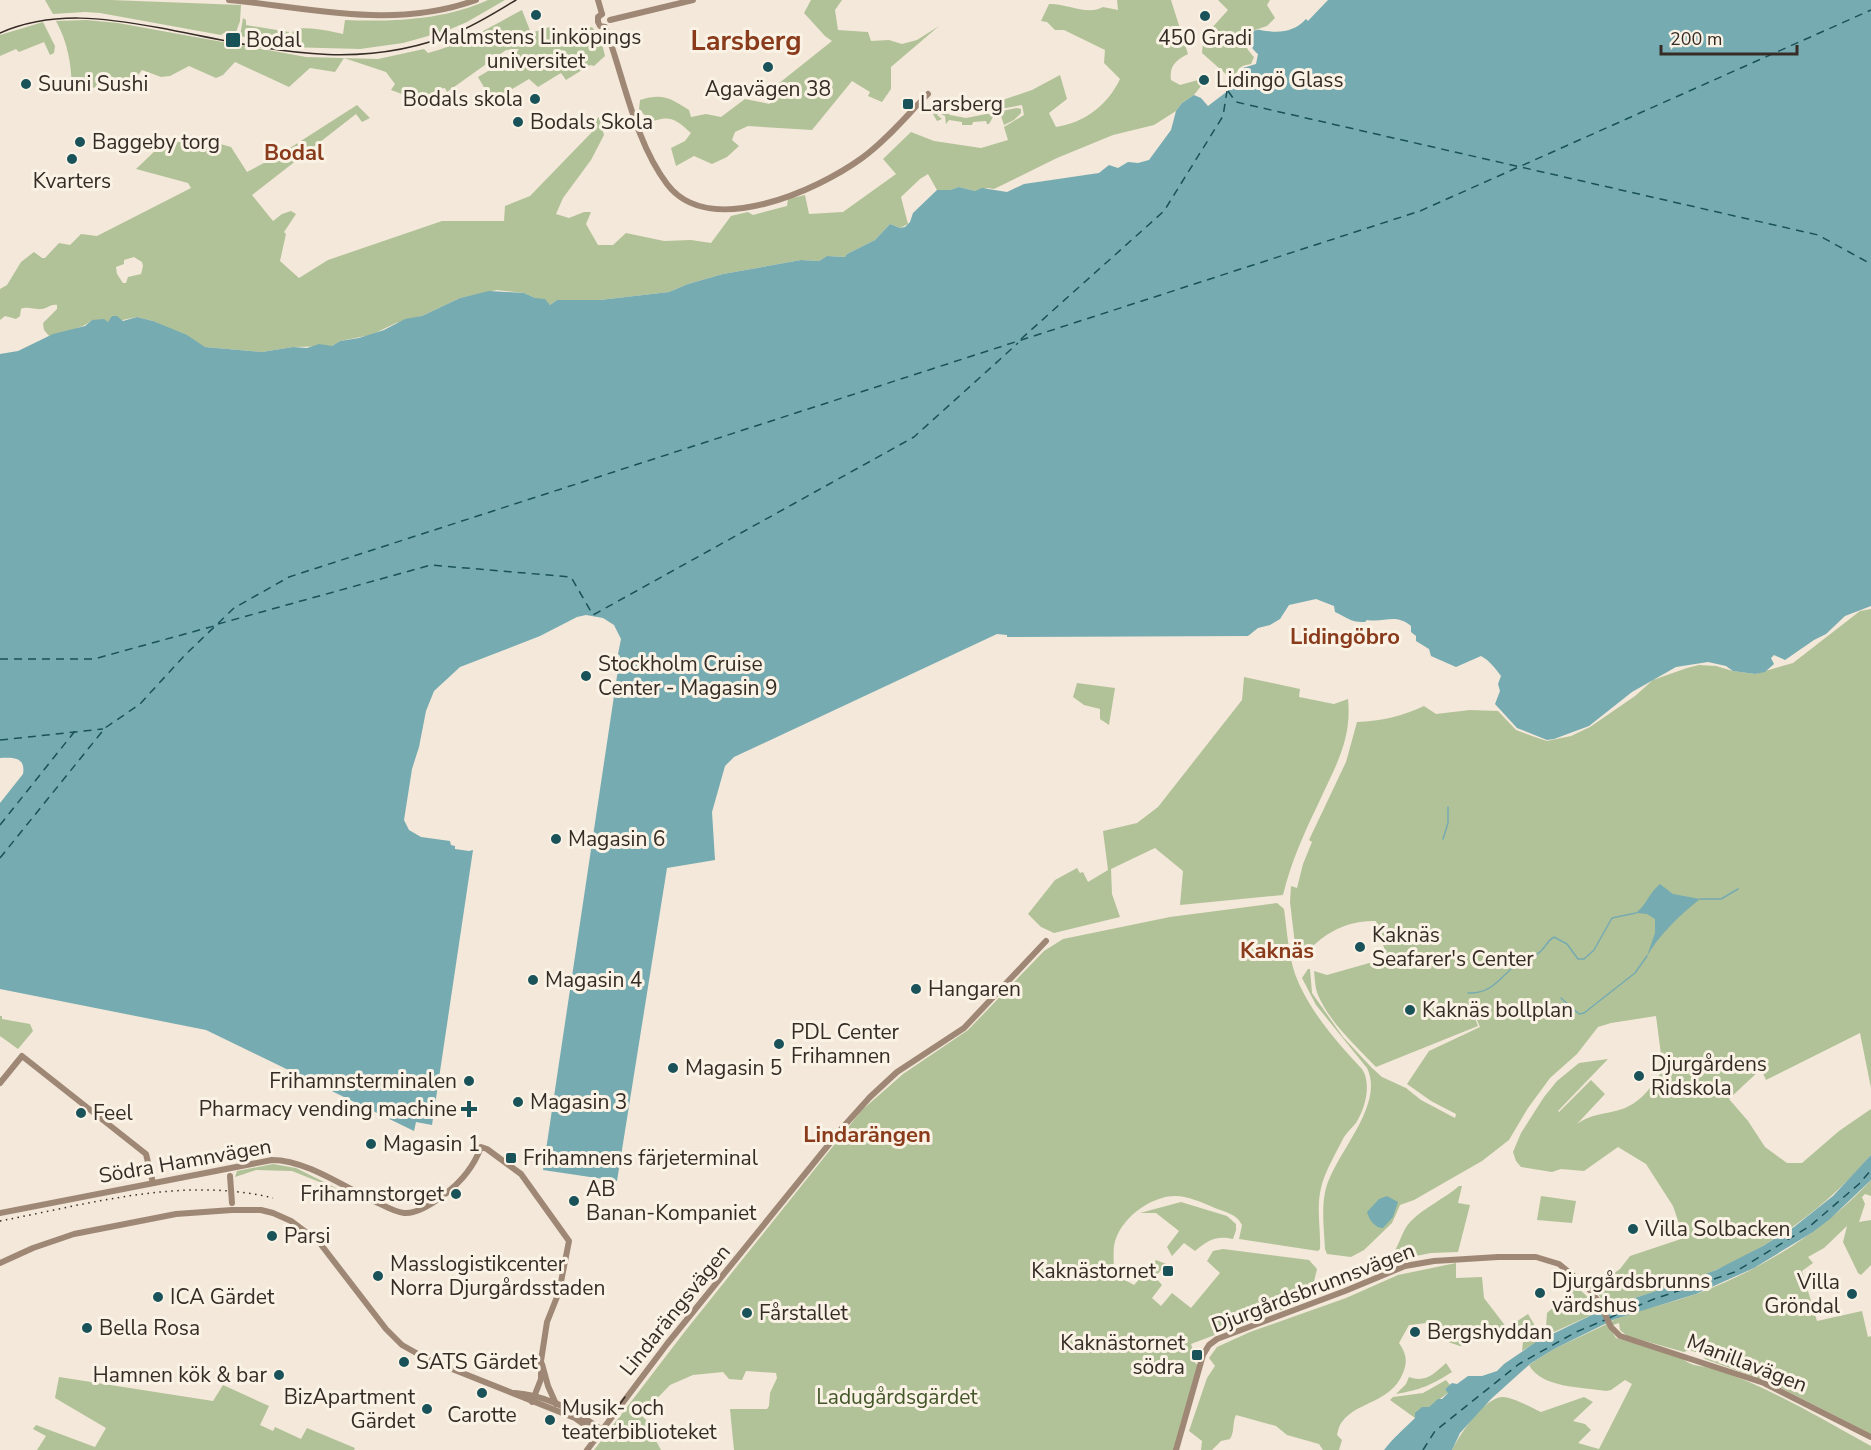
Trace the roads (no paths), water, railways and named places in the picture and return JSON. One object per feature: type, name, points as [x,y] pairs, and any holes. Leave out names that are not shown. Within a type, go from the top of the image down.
[{"type":"street","points":[[229,0],[333,14],[370,16],[397,16],[436,11],[476,0]]},
{"type":"street","points":[[598,0],[603,15]]},
{"type":"street","points":[[610,20],[693,0]]},
{"type":"street","points":[[605,27],[600,26],[598,17],[607,15],[610,20]]},
{"type":"street","points":[[605,27],[610,20]]},
{"type":"street","points":[[605,27],[627,95],[657,168],[678,195],[705,208],[730,211],[741,209],[785,196],[825,180],[876,146],[928,94]]},
{"type":"street","name":"Lindarängsvägen","points":[[587,1450],[693,1312],[857,1112],[897,1072],[964,1028],[1046,941]]},
{"type":"street","points":[[0,1083],[22,1056],[146,1154],[153,1183]]},
{"type":"street","name":"Södra Hamnvägen","points":[[0,1213],[272,1160],[287,1161],[399,1212],[407,1213],[434,1202],[452,1189],[472,1165],[480,1148],[492,1152],[520,1174],[569,1241],[559,1292],[547,1322],[541,1361]]},
{"type":"street","points":[[229,1168],[232,1206]]},
{"type":"street","points":[[0,1263],[57,1239],[92,1230],[232,1206],[267,1212],[285,1218],[302,1228],[324,1247],[381,1324],[402,1345],[427,1359],[541,1402],[600,1433]]},
{"type":"street","name":"Djurgårdsbrunnsvägen","points":[[1176,1450],[1203,1355],[1212,1342],[1345,1292],[1390,1271],[1434,1261],[1536,1257],[1559,1264],[1588,1288],[1598,1301],[1610,1325]]},
{"type":"street","name":"Manillavägen","points":[[1610,1325],[1625,1338],[1764,1383],[1871,1437]]},
{"type":"street","points":[[541,1361],[556,1404]]},
{"type":"street","points":[[534,1399],[541,1379],[541,1361]]},
{"type":"street","points":[[541,1402],[548,1386]]},
{"type":"street","points":[[541,1402],[556,1404],[584,1418],[600,1433]]},
{"type":"water","points":[[1328,0],[1871,0],[1871,606],[1845,616],[1826,634],[1785,660],[1774,655],[1771,658],[1774,664],[1765,672],[1755,674],[1733,671],[1726,666],[1708,662],[1676,667],[1632,692],[1589,726],[1547,740],[1517,728],[1495,704],[1500,691],[1498,684],[1501,676],[1490,662],[1481,656],[1456,667],[1431,656],[1429,649],[1416,641],[1416,636],[1411,632],[1411,626],[1405,622],[1395,619],[1356,622],[1335,612],[1334,606],[1316,599],[1289,605],[1280,619],[1258,628],[1248,636],[1007,637],[1007,635],[997,634],[734,757],[725,766],[712,812],[715,860],[667,868],[617,1181],[543,1170],[620,656],[618,654],[621,639],[614,625],[603,618],[586,615],[577,617],[540,636],[460,667],[434,691],[426,711],[412,769],[404,820],[409,830],[421,837],[450,841],[455,849],[473,850],[432,1125],[416,1122],[414,1131],[206,1030],[0,989],[0,803],[23,774],[23,768],[18,759],[0,758],[0,354],[18,351],[53,334],[85,326],[92,320],[104,319],[108,322],[112,316],[117,316],[123,321],[137,317],[153,321],[187,335],[205,347],[262,352],[293,347],[307,348],[319,344],[332,346],[340,341],[384,330],[405,319],[422,316],[460,298],[489,291],[524,293],[545,299],[550,305],[557,300],[600,300],[669,292],[723,274],[801,260],[819,261],[827,256],[845,257],[875,240],[890,224],[900,228],[905,227],[910,222],[913,213],[937,190],[959,187],[975,191],[982,188],[1007,192],[1024,184],[1099,173],[1109,165],[1118,168],[1128,162],[1138,163],[1149,160],[1171,130],[1176,111],[1182,103],[1194,95],[1201,98],[1208,106],[1233,87],[1232,84],[1239,77],[1243,68],[1256,64],[1258,54],[1248,40],[1252,31],[1277,32],[1293,29],[1306,19],[1308,21]]},
{"type":"water","points":[[1660,884],[1673,894],[1700,899],[1671,925],[1647,956],[1655,933],[1655,919],[1647,914],[1636,913]]},
{"type":"water","points":[[1871,1155],[1871,1180],[1813,1232],[1754,1268],[1696,1294],[1615,1319],[1554,1349],[1530,1364],[1491,1399],[1460,1433],[1452,1450],[1384,1450],[1415,1418],[1415,1413],[1422,1407],[1429,1407],[1438,1399],[1442,1399],[1448,1393],[1445,1389],[1452,1383],[1457,1384],[1468,1376],[1482,1376],[1497,1371],[1536,1342],[1598,1312],[1716,1270],[1763,1246],[1794,1227],[1833,1196]]},
{"type":"water","points":[[1387,1196],[1398,1202],[1393,1217],[1383,1228],[1380,1228],[1373,1223],[1367,1212],[1379,1199]]},
{"type":"waterway","points":[[1443,839],[1448,823],[1448,807]]},
{"type":"waterway","points":[[1700,899],[1721,899],[1738,889]]},
{"type":"waterway","points":[[1468,993],[1476,993],[1489,988],[1519,963],[1538,953],[1554,937],[1567,944],[1578,959],[1584,959],[1594,950],[1612,918],[1636,913]]},
{"type":"waterway","points":[[1561,998],[1579,1014],[1584,1013],[1635,973],[1647,956]]},
{"type":"tram line","points":[[0,33],[40,21],[100,19],[140,24],[274,49],[311,54],[348,55],[384,52],[422,44],[467,28],[516,0]]},
{"type":"tram line","points":[[611,1416],[625,1397]]},
{"type":"railway","points":[[0,1221],[102,1200],[171,1191],[239,1192],[273,1198]]},
{"type":"place","name":"Malmstens Linköpings universitet","points":[[536,15]]},
{"type":"place","name":"450 Gradi","points":[[1205,16]]},
{"type":"place","name":"Bodal","points":[[233,40]]},
{"type":"place","name":"Agavägen 38","points":[[768,67]]},
{"type":"place","name":"Lidingö Glass","points":[[1204,80]]},
{"type":"place","name":"Suuni Sushi","points":[[26,84]]},
{"type":"place","name":"Bodals skola","points":[[535,99]]},
{"type":"place","name":"Larsberg","points":[[908,104]]},
{"type":"place","name":"Bodals Skola","points":[[518,122]]},
{"type":"place","name":"Baggeby torg","points":[[80,142]]},
{"type":"place","name":"Kvarters","points":[[72,159]]},
{"type":"place","name":"Stockholm Cruise Center - Magasin 9","points":[[586,676]]},
{"type":"place","name":"Magasin 6","points":[[556,839]]},
{"type":"place","name":"Kaknäs Seafarer's Center","points":[[1360,947]]},
{"type":"place","name":"Magasin 4","points":[[533,980]]},
{"type":"place","name":"Hangaren","points":[[916,989]]},
{"type":"place","name":"Kaknäs bollplan","points":[[1410,1010]]},
{"type":"place","name":"PDL Center Frihamnen","points":[[779,1044]]},
{"type":"place","name":"Magasin 5","points":[[673,1068]]},
{"type":"place","name":"Djurgårdens Ridskola","points":[[1639,1076]]},
{"type":"place","name":"Frihamnsterminalen","points":[[469,1081]]},
{"type":"place","name":"Magasin 3","points":[[518,1102]]},
{"type":"place","name":"Pharmacy vending machine","points":[[469,1109]]},
{"type":"place","name":"Feel","points":[[81,1113]]},
{"type":"place","name":"Magasin 1","points":[[371,1144]]},
{"type":"place","name":"Frihamnens färjeterminal","points":[[511,1158]]},
{"type":"place","name":"Frihamnstorget","points":[[456,1194]]},
{"type":"place","name":"AB Banan-Kompaniet","points":[[574,1201]]},
{"type":"place","name":"Villa Solbacken","points":[[1633,1229]]},
{"type":"place","name":"Parsi","points":[[272,1236]]},
{"type":"place","name":"Kaknästornet","points":[[1168,1271]]},
{"type":"place","name":"Masslogistikcenter Norra Djurgårdsstaden","points":[[378,1276]]},
{"type":"place","name":"Djurgårdsbrunns värdshus","points":[[1540,1293]]},
{"type":"place","name":"Villa Gröndal","points":[[1852,1294]]},
{"type":"place","name":"ICA Gärdet","points":[[158,1297]]},
{"type":"place","name":"Fårstallet","points":[[747,1313]]},
{"type":"place","name":"Bella Rosa","points":[[87,1328]]},
{"type":"place","name":"Bergshyddan","points":[[1415,1332]]},
{"type":"place","name":"Kaknästornet södra","points":[[1197,1355]]},
{"type":"place","name":"SATS Gärdet","points":[[404,1362]]},
{"type":"place","name":"Hamnen kök & bar","points":[[279,1375]]},
{"type":"place","name":"Carotte","points":[[482,1393]]},
{"type":"place","name":"BizApartment Gärdet","points":[[427,1409]]},
{"type":"place","name":"Musik- och teaterbiblioteket","points":[[550,1420]]},
{"type":"district","name":"Larsberg","points":[[746,41]]},
{"type":"district","name":"Bodal","points":[[294,152]]},
{"type":"district","name":"Lidingöbro","points":[[1345,636]]},
{"type":"district","name":"Kaknäs","points":[[1277,950]]},
{"type":"district","name":"Lindarängen","points":[[867,1134]]},
{"type":"park label","name":"Ladugårdsgärdet","points":[[897,1397]]}]
